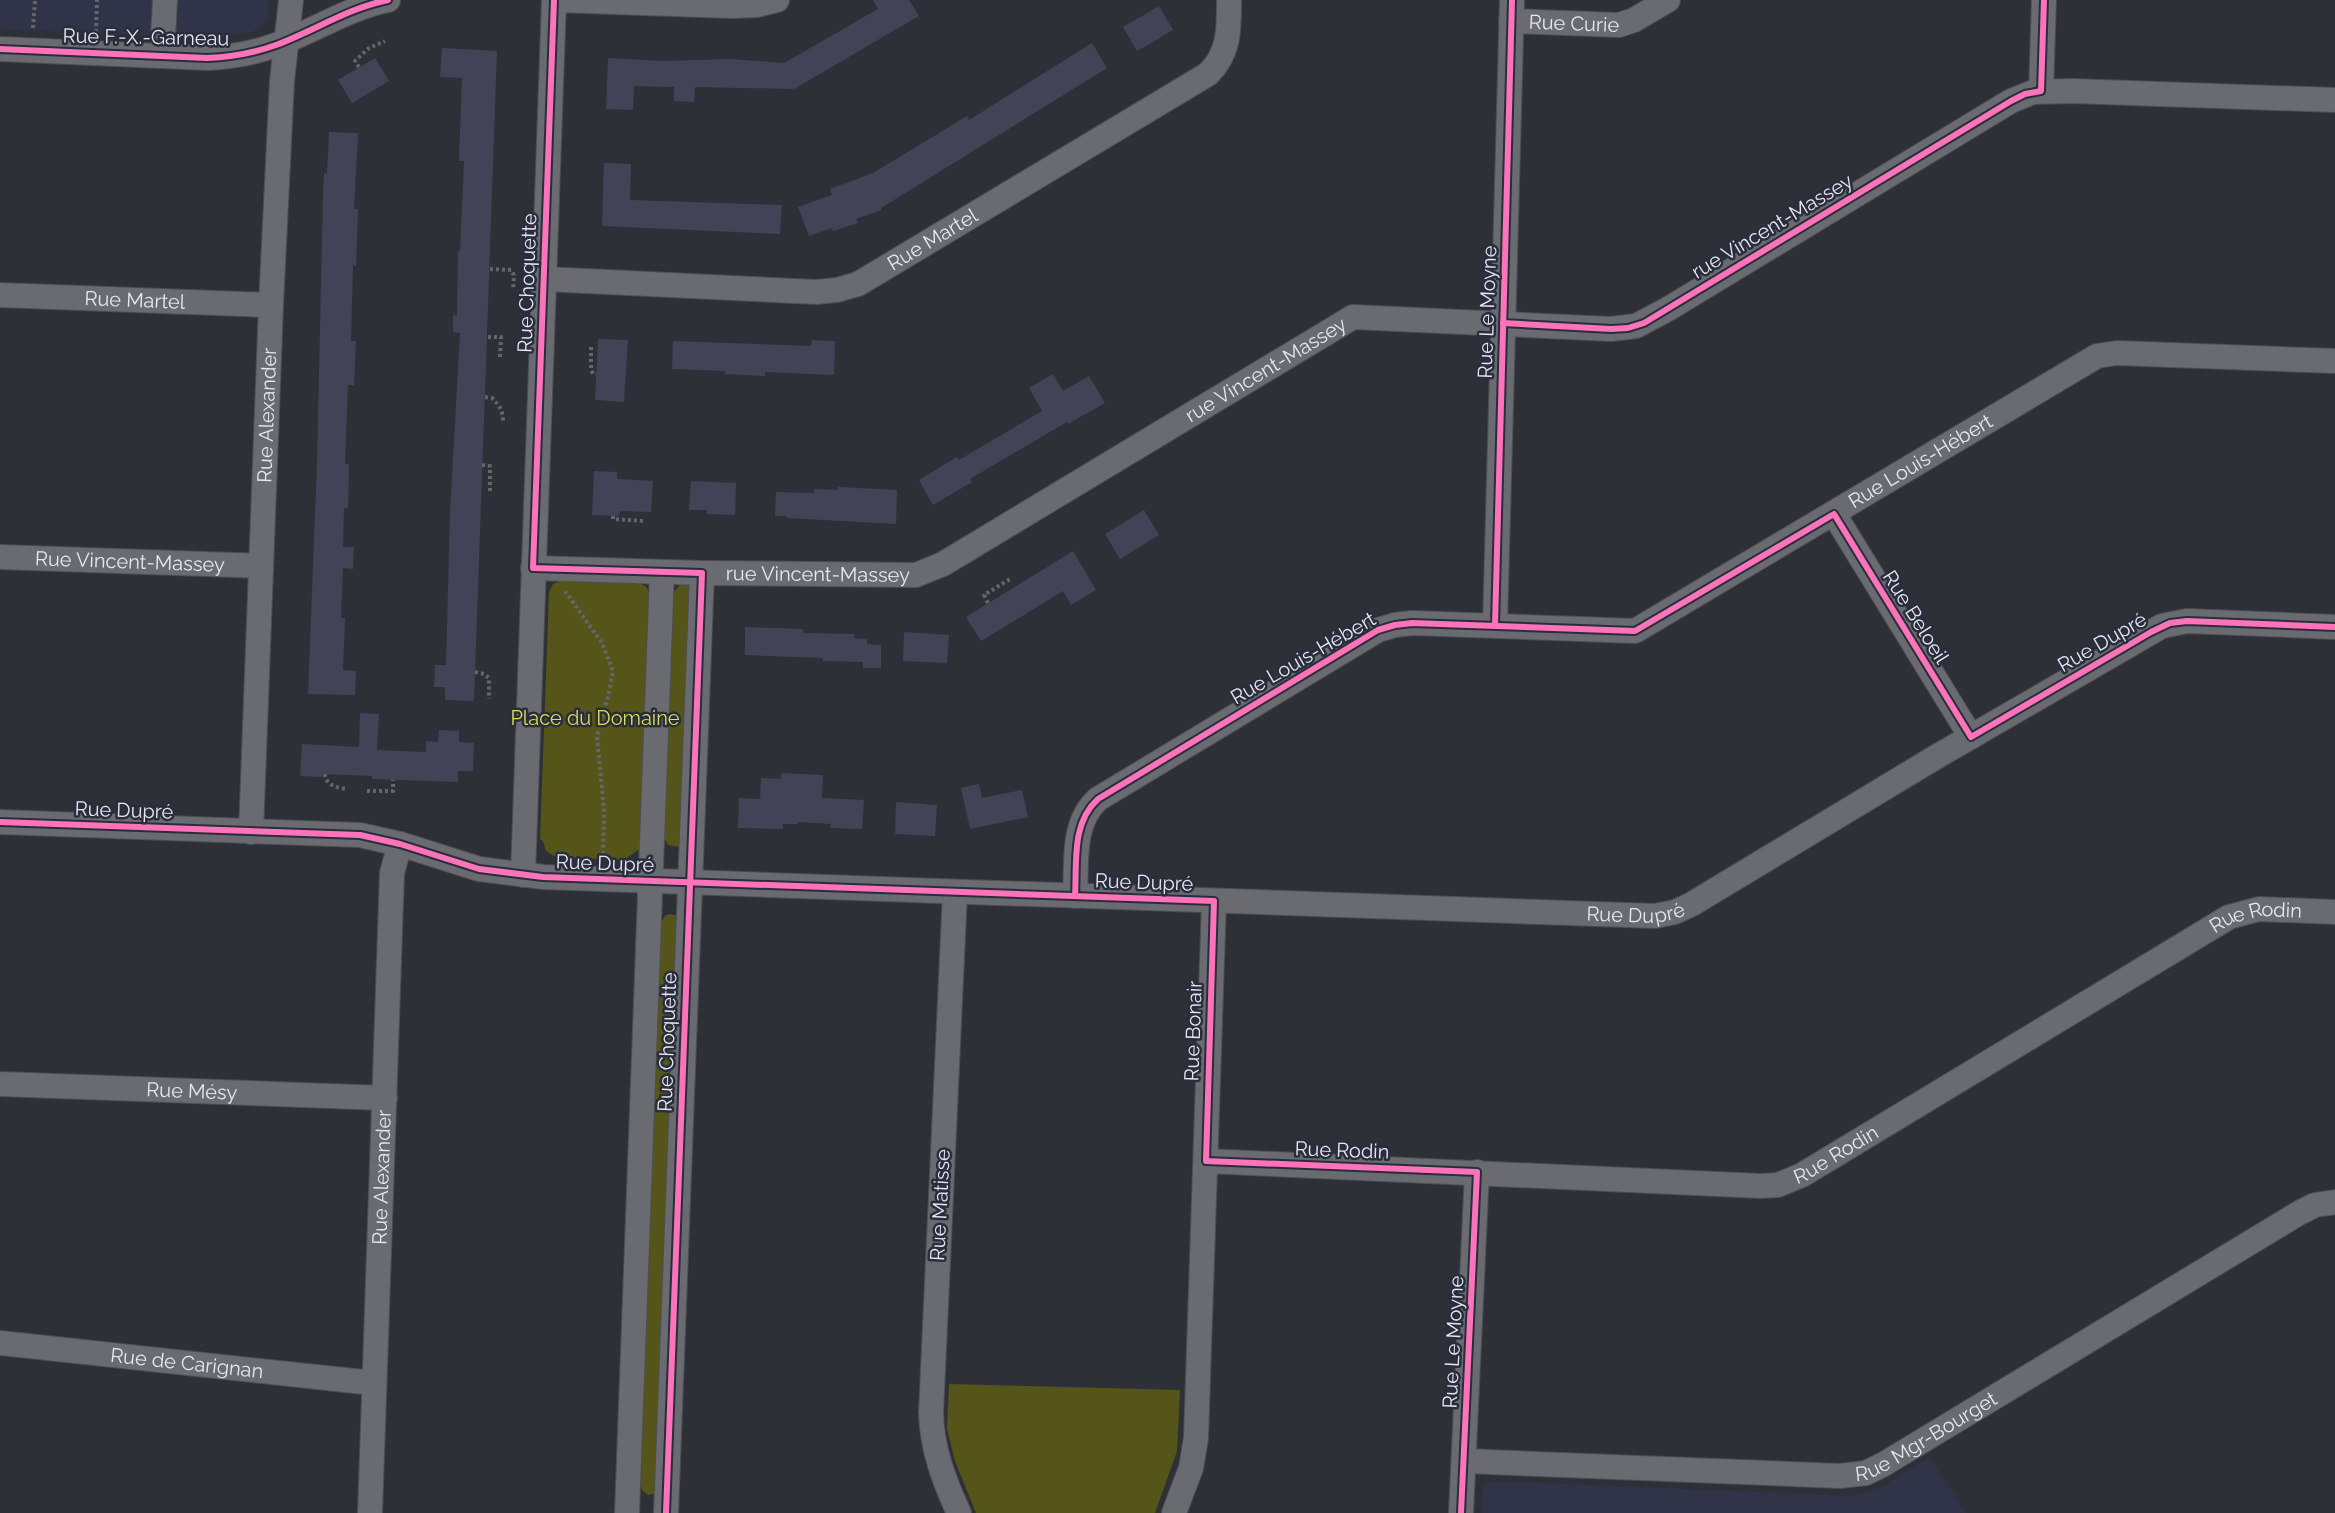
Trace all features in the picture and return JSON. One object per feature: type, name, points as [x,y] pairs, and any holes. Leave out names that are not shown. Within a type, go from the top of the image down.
[{"type":"street","points":[[162,56],[165,0]]},
{"type":"street","name":"Rue Alexander","points":[[251,832],[271,305],[282,81],[291,0]]},
{"type":"street","name":"Rue F.-X.-Garneau","points":[[0,49],[162,56],[229,56],[254,52],[328,20],[388,0]]},
{"type":"street","points":[[555,0],[732,6],[757,5],[777,0]]},
{"type":"street","name":"Rue Choquette","points":[[523,875],[555,0]]},
{"type":"street","name":"Rue Martel","points":[[544,279],[816,292],[837,290],[858,284],[1208,74],[1219,62],[1226,48],[1229,0]]},
{"type":"street","name":"Rue Curie","points":[[1511,11],[1619,25],[1634,20],[1668,0]]},
{"type":"street","points":[[2041,91],[2044,0]]},
{"type":"street","name":"Rue Le Moyne","points":[[1495,625],[1511,11]]},
{"type":"street","name":"rue Vincent-Massey","points":[[533,568],[901,577],[924,573],[1349,318],[1374,316],[1611,329],[1628,328],[1644,323],[2025,94],[2041,91],[2335,100]]},
{"type":"street","name":"Rue Martel","points":[[0,295],[271,305]]},
{"type":"street","name":"Rue Louis-Hébert","points":[[1075,896],[1081,822],[1088,809],[1105,794],[1378,630],[1403,623],[1635,631],[2097,356],[2117,353],[2335,361]]},
{"type":"street","name":"Rue Beloeil","points":[[1834,514],[1971,737]]},
{"type":"street","name":"Rue Vincent-Massey","points":[[0,558],[261,566]]},
{"type":"street","name":"Rue Choquette","points":[[627,1513],[662,572]]},
{"type":"street","name":"Rue Choquette","points":[[666,1513],[702,573]]},
{"type":"street","name":"Rue Dupré","points":[[0,822],[350,834],[400,844],[460,864],[523,875],[652,882],[1665,915],[1692,904],[1971,737],[2170,623],[2187,621],[2335,627]]},
{"type":"street","name":"Rue Alexander","points":[[370,1513],[392,873],[400,844]]},
{"type":"street","name":"Rue Matisse","points":[[955,892],[931,1413],[938,1459],[959,1513]]},
{"type":"street","name":"Rue Bonair","points":[[1174,1513],[1191,1468],[1196,1438],[1214,901]]},
{"type":"street","name":"Rue Rodin","points":[[1206,1161],[1761,1186],[1787,1182],[2229,917],[2259,909],[2335,912]]},
{"type":"street","name":"Rue Mésy","points":[[0,1084],[385,1098]]},
{"type":"street","name":"Rue Le Moyne","points":[[1461,1513],[1477,1172]]},
{"type":"street","name":"Rue Mgr-Bourget","points":[[1464,1461],[1840,1476],[1866,1473],[2299,1213],[2315,1205],[2335,1202]]},
{"type":"street","name":"Rue de Carignan","points":[[0,1343],[373,1383]]},
{"type":"path","points":[[96,34],[97,0]]},
{"type":"path","points":[[33,32],[34,1]]},
{"type":"path","points":[[359,67],[355,61],[369,48],[385,41]]},
{"type":"path","points":[[490,269],[511,270],[514,275],[513,290]]},
{"type":"path","points":[[488,337],[501,337],[500,358]]},
{"type":"path","points":[[591,347],[591,369],[593,374],[596,374]]},
{"type":"path","points":[[485,397],[492,398],[498,403],[503,413],[503,423]]},
{"type":"path","points":[[482,465],[490,466],[490,492]]},
{"type":"path","points":[[613,516],[613,519],[645,521]]},
{"type":"path","points":[[988,603],[984,595],[1010,579]]},
{"type":"path","points":[[560,585],[602,643],[613,671],[597,736],[604,810],[603,861]]},
{"type":"path","points":[[475,672],[489,678],[489,699]]},
{"type":"path","points":[[325,774],[329,783],[347,789]]},
{"type":"path","points":[[367,791],[393,791],[393,780]]},
{"type":"shaded area","points":[[0,0],[269,0],[268,17],[260,27],[252,32],[212,38],[0,29]]},
{"type":"shaded area","points":[[1930,1457],[1966,1513],[1482,1513],[1484,1487],[1492,1481],[1851,1496],[1882,1487]]},
{"type":"green space","name":"Place du Domaine","points":[[564,579],[639,582],[647,588],[650,597],[641,848],[624,860],[556,857],[546,851],[540,839],[549,592],[553,584]]},
{"type":"green space","points":[[682,583],[690,585],[680,847],[668,845],[664,837],[674,592]]},
{"type":"green space","points":[[666,915],[678,916],[657,1493],[648,1495],[642,1490],[640,1481],[661,922]]},
{"type":"green space","points":[[949,1384],[1180,1390],[1177,1451],[1155,1513],[976,1513],[955,1461],[947,1429]]},
{"type":"building","points":[[873,0],[909,0],[919,16],[794,89],[695,87],[694,102],[674,101],[674,87],[634,86],[633,110],[606,109],[608,58],[663,61],[730,59],[784,63],[878,9]]},
{"type":"building","points":[[1159,6],[1173,30],[1137,51],[1123,27]]},
{"type":"building","points":[[1092,43],[1107,68],[881,210],[856,219],[858,223],[833,231],[832,228],[809,236],[798,207],[832,195],[830,189],[873,173],[967,116],[969,120]]},
{"type":"building","points":[[442,48],[497,51],[474,701],[445,700],[445,687],[434,687],[435,665],[446,665],[450,512],[460,333],[453,332],[453,315],[457,316],[458,251],[460,251],[464,161],[459,161],[462,78],[440,77]]},
{"type":"building","points":[[375,58],[389,81],[352,103],[338,80]]},
{"type":"building","points":[[329,132],[358,133],[354,209],[358,209],[356,266],[353,265],[351,341],[356,341],[354,385],[348,385],[345,464],[349,464],[348,508],[344,508],[343,547],[354,547],[353,569],[343,568],[341,618],[345,618],[343,670],[356,671],[355,695],[308,694],[317,463],[323,196],[324,173],[327,174]]},
{"type":"building","points":[[604,163],[631,164],[630,200],[782,205],[780,234],[602,226]]},
{"type":"building","points":[[598,339],[628,340],[624,402],[595,400]]},
{"type":"building","points":[[812,340],[835,341],[834,375],[765,372],[765,376],[725,374],[725,371],[672,369],[673,341],[811,346]]},
{"type":"building","points":[[1053,374],[1063,391],[1089,376],[1105,403],[1068,424],[1067,422],[970,479],[972,482],[933,505],[919,480],[957,457],[959,460],[1042,411],[1029,388]]},
{"type":"building","points":[[594,471],[617,472],[617,479],[653,481],[651,512],[620,511],[619,516],[592,515]]},
{"type":"building","points":[[691,481],[736,483],[735,515],[707,514],[707,510],[689,510]]},
{"type":"building","points":[[838,487],[897,490],[896,524],[775,516],[776,492],[814,493],[814,489],[838,490]]},
{"type":"building","points":[[1144,510],[1159,535],[1120,559],[1105,534]]},
{"type":"building","points":[[1073,551],[1096,590],[1071,605],[1063,591],[981,641],[966,617]]},
{"type":"building","points":[[745,627],[803,629],[803,633],[854,634],[854,638],[867,639],[867,644],[881,645],[881,668],[863,668],[863,662],[823,661],[823,658],[745,655]]},
{"type":"building","points":[[904,632],[949,635],[947,663],[903,661]]},
{"type":"building","points":[[360,713],[379,714],[377,750],[426,752],[426,741],[438,742],[439,730],[459,731],[459,742],[474,743],[473,771],[458,771],[458,782],[372,779],[372,776],[322,774],[322,777],[300,776],[302,744],[359,747]]},
{"type":"building","points":[[781,773],[823,775],[822,798],[864,800],[862,829],[830,828],[831,824],[798,822],[798,824],[783,824],[783,829],[738,828],[739,798],[760,799],[761,778],[781,779]]},
{"type":"building","points":[[979,784],[982,798],[1022,790],[1028,817],[970,829],[961,788]]},
{"type":"building","points":[[896,802],[937,805],[935,836],[895,834]]},
{"type":"cycle path","points":[[0,49],[225,57],[276,45],[359,8],[388,0]]},
{"type":"cycle path","points":[[554,0],[533,568],[702,573],[666,1513]]},
{"type":"cycle path","points":[[1495,625],[1512,0]]},
{"type":"cycle path","points":[[1503,323],[1611,329],[1628,328],[1644,323],[2011,101],[2025,94],[2041,91],[2044,0]]},
{"type":"cycle path","points":[[1075,896],[1079,832],[1089,809],[1098,799],[1378,630],[1412,623],[1635,631],[1834,514],[1971,737],[2170,623],[2187,621],[2335,627]]},
{"type":"cycle path","points":[[0,822],[360,835],[400,844],[479,869],[543,877],[1214,901],[1206,1161],[1477,1172],[1461,1513]]}]
